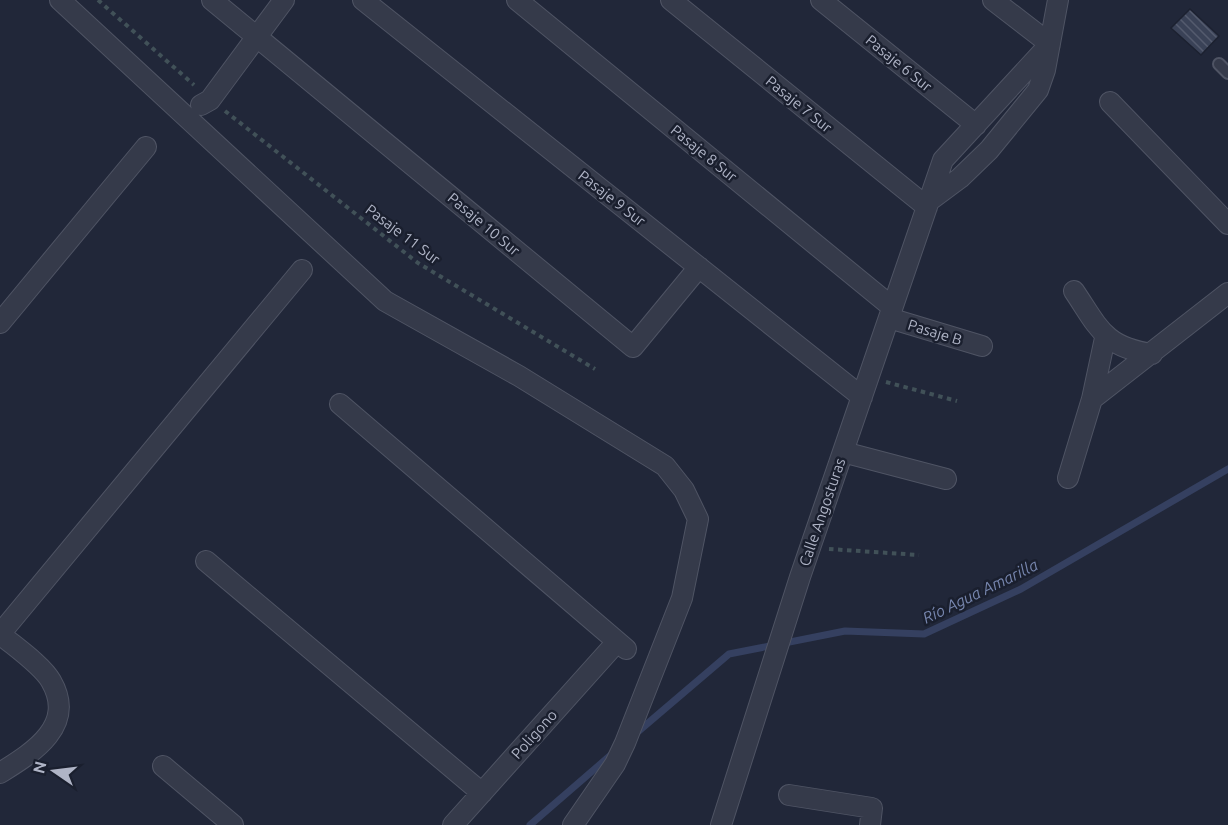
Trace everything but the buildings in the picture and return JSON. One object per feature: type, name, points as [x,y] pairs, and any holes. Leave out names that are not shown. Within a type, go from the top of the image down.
[{"type":"street","points":[[60,0],[385,301],[519,376],[665,465],[684,490],[698,519],[682,598],[615,764],[573,825]]},
{"type":"street","points":[[212,0],[256,35]]},
{"type":"street","points":[[206,102],[284,0]]},
{"type":"street","name":"Pasaje 9 Sur","points":[[363,0],[862,397]]},
{"type":"street","name":"Pasaje 8 Sur","points":[[517,0],[890,312]]},
{"type":"street","name":"Pasaje 7 Sur","points":[[671,0],[928,204]]},
{"type":"street","name":"Pasaje 6 Sur","points":[[821,0],[976,126]]},
{"type":"street","points":[[993,0],[1050,44]]},
{"type":"street","points":[[928,204],[989,150],[1038,90],[1058,0]]},
{"type":"street","name":"Pasaje 10 Sur","points":[[256,35],[633,347],[699,267]]},
{"type":"street","name":"Calle Angosturas","points":[[722,825],[810,547],[944,160],[1050,44]]},
{"type":"street","points":[[1110,102],[1228,224]]},
{"type":"street","points":[[0,323],[146,147]]},
{"type":"street","points":[[0,773],[44,743],[54,726],[57,710],[50,680],[0,634],[302,270]]},
{"type":"street","points":[[1074,291],[1105,338],[1139,352],[1152,354]]},
{"type":"street","points":[[1092,399],[1228,293]]},
{"type":"street","name":"Pasaje B","points":[[890,312],[982,346]]},
{"type":"street","points":[[1068,478],[1092,399],[1105,338]]},
{"type":"street","name":"Poligono","points":[[340,404],[621,646],[453,825]]},
{"type":"street","points":[[843,452],[946,479]]},
{"type":"street","points":[[206,561],[482,793]]},
{"type":"street","points":[[163,766],[234,825]]},
{"type":"street","points":[[789,795],[872,808],[870,825]]},
{"type":"lane","points":[[1219,64],[1228,73]]},
{"type":"path","name":"Pasaje 11 Sur","points":[[98,0],[206,102],[418,263],[595,369]]},
{"type":"path","points":[[868,377],[957,401]]},
{"type":"path","points":[[810,547],[919,555]]},
{"type":"waterway","name":"Río Agua Amarilla","points":[[634,735],[729,654],[845,631],[924,634],[1021,589],[1228,469]]},
{"type":"waterway","name":"Río Agua Amarilla","points":[[530,825],[612,754]]}]
